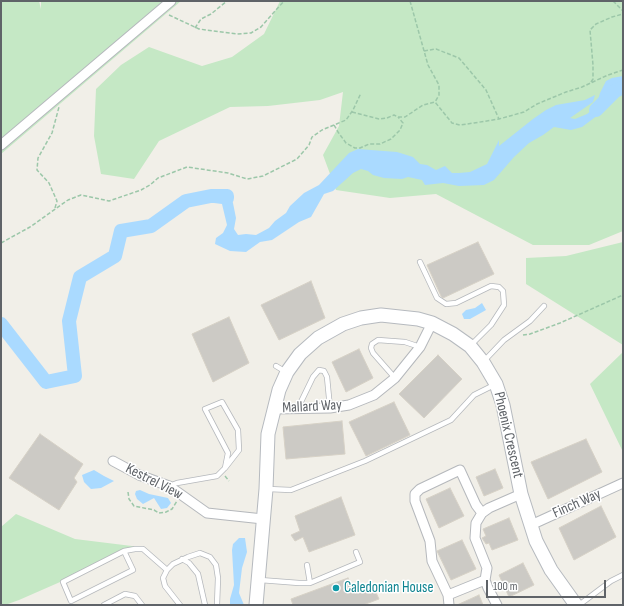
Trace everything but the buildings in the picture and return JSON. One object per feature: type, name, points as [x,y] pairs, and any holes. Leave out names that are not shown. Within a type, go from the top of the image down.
[{"type":"street","points":[[1,145],[170,1]]},
{"type":"street","name":"Phoenix Crescent","points":[[256,605],[266,489],[268,434],[280,390],[288,372],[300,354],[330,330],[361,318],[381,315],[418,319],[432,323],[453,334],[470,346],[483,362],[496,384],[503,404],[521,494],[536,541],[551,570],[576,605]]},
{"type":"street","name":"Mallard Way","points":[[274,409],[298,410],[330,408],[349,405],[374,395],[395,378],[420,347],[432,323]]},
{"type":"street","name":"Kestrel View","points":[[113,461],[139,475],[169,486],[207,513],[263,519]]},
{"type":"street","points":[[449,605],[448,595],[432,561],[430,542],[415,501],[415,494],[420,489],[460,470],[476,505],[482,513]]},
{"type":"street","name":"Finch Way","points":[[531,525],[623,483]]},
{"type":"street","points":[[497,605],[488,588],[486,580],[487,568],[475,538],[476,523],[482,513],[489,508],[521,494]]},
{"type":"street","points":[[448,595],[486,580]]},
{"type":"lane","points":[[420,262],[437,298],[446,304],[456,303],[490,286],[499,287],[503,291],[504,306],[491,325],[470,346]]},
{"type":"lane","points":[[483,362],[509,336],[530,320],[544,306]]},
{"type":"lane","points":[[395,378],[373,353],[371,348],[372,344],[378,340],[405,342],[420,347]]},
{"type":"lane","points":[[276,366],[288,372]]},
{"type":"lane","points":[[298,410],[313,377],[319,370],[324,371],[328,377],[330,408]]},
{"type":"lane","points":[[266,489],[291,490],[365,461],[451,420],[474,395],[496,384]]},
{"type":"lane","points":[[169,486],[177,483],[217,476],[225,468],[238,450],[238,430],[222,402],[205,409],[228,453],[225,468]]},
{"type":"lane","points":[[124,551],[133,570],[71,601],[63,582],[124,551],[135,548],[143,549],[167,570]]},
{"type":"lane","points":[[258,580],[299,584],[310,583],[360,562],[356,552]]},
{"type":"lane","points":[[180,605],[165,586],[163,578],[167,570],[173,564],[182,559],[200,554],[205,554],[216,565],[218,578],[217,605]]},
{"type":"lane","points":[[182,559],[189,563],[198,574],[205,605]]},
{"type":"lane","points":[[307,565],[310,583]]},
{"type":"lane","points":[[579,605],[611,581],[623,575]]},
{"type":"lane","points":[[104,605],[125,594],[134,596],[142,605]]},
{"type":"path","points":[[195,28],[201,19],[227,1]]},
{"type":"path","points":[[163,8],[166,13],[195,28],[237,34],[251,33],[261,27],[284,1]]},
{"type":"path","points":[[352,112],[378,119],[387,118],[394,115],[398,117],[405,117],[423,105],[435,102],[439,95],[439,85],[428,65],[410,1]]},
{"type":"path","points":[[591,83],[593,79],[593,65],[590,30],[596,24],[612,16],[623,13],[613,1]]},
{"type":"path","points":[[424,50],[436,49],[459,58],[486,90],[499,119]]},
{"type":"path","points":[[435,102],[452,124],[460,125],[499,119],[524,112],[538,104],[623,70]]},
{"type":"path","points":[[1,243],[30,227],[68,200],[81,195],[109,201],[141,190],[158,178],[187,168],[228,173],[247,179],[263,176],[297,159],[309,145],[312,137],[322,130],[346,120],[361,94]]},
{"type":"path","points":[[55,209],[57,200],[49,183],[37,170],[38,158],[52,133],[59,110],[60,95]]},
{"type":"path","points":[[334,125],[346,143],[355,148],[360,148],[369,144],[380,144],[391,139],[400,130],[402,123],[398,117]]},
{"type":"path","points":[[509,336],[530,334],[560,323],[623,295]]},
{"type":"path","points":[[225,476],[229,481]]},
{"type":"path","points":[[128,492],[129,499],[134,506],[154,510],[159,513],[172,509],[178,500]]},
{"type":"green space","points":[[1,1],[39,1],[41,9],[41,1],[181,1],[1,154]]},
{"type":"green space","points":[[280,1],[623,1],[623,231],[589,245],[533,245],[436,194],[390,198],[336,190],[323,155],[339,126],[343,92],[320,100],[268,106],[230,107],[159,141],[134,179],[101,174],[94,136],[96,89],[121,65],[149,47],[202,66],[232,57],[264,34]]},
{"type":"green space","points":[[623,242],[623,345],[526,284],[526,258],[566,256]]},
{"type":"green space","points":[[623,352],[623,452],[590,384]]},
{"type":"green space","points":[[16,514],[75,539],[140,547],[19,600],[1,605],[1,527]]},
{"type":"water","points":[[623,76],[623,85],[617,87],[610,95],[608,103],[602,112],[582,127],[571,130],[554,127],[529,143],[514,157],[494,180],[484,185],[459,186],[443,183],[425,185],[422,180],[408,177],[402,179],[384,178],[373,175],[368,171],[361,169],[353,173],[333,191],[324,194],[311,217],[299,222],[272,240],[260,242],[246,252],[230,251],[215,244],[216,238],[223,233],[227,225],[222,204],[214,203],[208,194],[213,191],[228,189],[236,218],[234,229],[238,235],[256,235],[269,228],[275,221],[286,213],[290,206],[304,193],[319,185],[349,153],[358,149],[397,152],[413,157],[420,164],[427,165],[436,170],[445,166],[452,173],[470,172],[487,164],[499,140],[499,146],[533,119],[556,105],[585,100],[595,95],[593,102],[570,118],[575,119],[587,114],[596,107],[600,93],[606,81]]},
{"type":"water","points":[[482,303],[486,310],[470,319],[464,319],[462,314],[466,310],[475,308]]},
{"type":"water","points":[[94,470],[114,481],[101,488],[91,489],[84,482],[82,475]]},
{"type":"water","points":[[140,490],[149,494],[168,498],[171,503],[167,508],[161,509],[154,498],[143,504],[137,499],[135,494],[136,491]]},
{"type":"water","points":[[239,538],[245,538],[247,552],[242,568],[239,593],[244,605],[230,605],[234,585],[232,550],[233,544]]},
{"type":"waterway","points":[[596,110],[615,91],[623,87]]},
{"type":"waterway","points":[[1,324],[46,382],[75,376],[69,321],[80,277],[115,256],[121,231],[151,226],[186,201],[211,196],[227,196],[227,198]]},
{"type":"place","name":"Caledonian House","points":[[336,588]]}]
